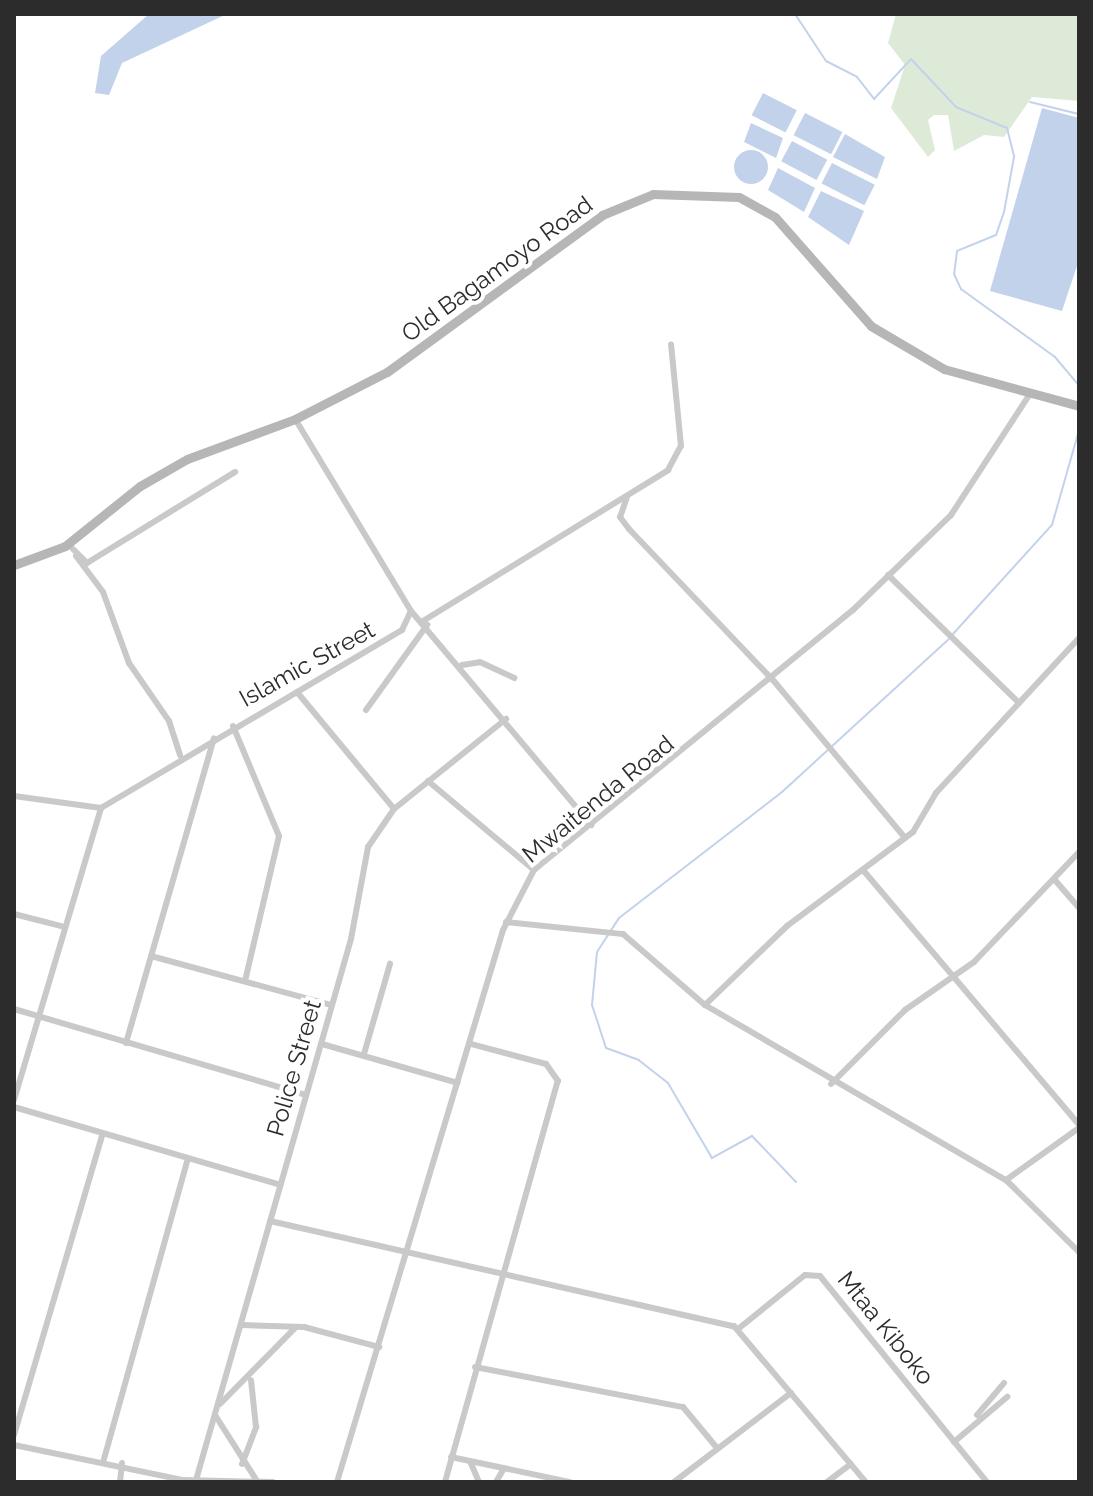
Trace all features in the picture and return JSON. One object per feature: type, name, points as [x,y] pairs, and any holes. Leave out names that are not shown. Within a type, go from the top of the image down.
[{"type":"street","name":"Old Bagamoyo Road","points":[[14,565],[68,544],[163,472],[295,419],[427,347],[602,215],[653,194],[699,190],[739,197],[775,217],[871,326],[944,369],[1028,397],[1079,406]]},
{"type":"street","points":[[366,710],[425,623],[668,470],[681,446],[671,344]]},
{"type":"street","name":"Mwaitenda Road","points":[[337,1482],[409,1255],[506,922],[534,870],[773,680],[951,515],[1028,397]]},
{"type":"street","points":[[295,419],[411,611],[462,665],[591,825]]},
{"type":"street","points":[[76,556],[95,560],[235,472]]},
{"type":"street","points":[[627,497],[620,517],[629,529],[773,680],[905,838]]},
{"type":"street","points":[[68,544],[103,592],[129,663],[169,721],[180,755]]},
{"type":"street","points":[[888,575],[1019,703]]},
{"type":"street","name":"Islamic Street","points":[[101,808],[180,755],[392,637],[411,611]]},
{"type":"street","points":[[705,1005],[775,935],[905,838],[1019,703],[1079,638]]},
{"type":"street","points":[[462,665],[480,662],[514,678]]},
{"type":"street","points":[[297,692],[394,809]]},
{"type":"street","name":"Police Street","points":[[196,1480],[242,1325],[278,1184],[322,1044],[368,847],[394,809],[506,719]]},
{"type":"street","points":[[233,726],[279,836],[245,981]]},
{"type":"street","points":[[126,1043],[214,738]]},
{"type":"street","points":[[428,781],[534,870]]},
{"type":"street","points":[[14,796],[101,808],[61,926],[14,1100]]},
{"type":"street","points":[[831,1084],[860,1050],[954,974],[1079,852]]},
{"type":"street","points":[[863,870],[954,974],[1079,1126],[1006,1180]]},
{"type":"street","points":[[1054,879],[1079,908]]},
{"type":"street","points":[[14,914],[61,926]]},
{"type":"street","points":[[506,922],[623,934],[705,1005],[831,1084],[1006,1180],[1079,1252]]},
{"type":"street","points":[[151,956],[331,1005]]},
{"type":"street","points":[[364,1054],[390,964]]},
{"type":"street","points":[[14,1009],[306,1095]]},
{"type":"street","points":[[322,1044],[458,1083]]},
{"type":"street","points":[[445,1482],[557,1076],[546,1064],[471,1044]]},
{"type":"street","points":[[14,1107],[102,1136],[278,1184]]},
{"type":"street","points":[[14,1435],[102,1136]]},
{"type":"street","points":[[104,1459],[188,1159]]},
{"type":"street","points":[[270,1221],[500,1279],[738,1329],[866,1482]]},
{"type":"street","name":"Mtaa Kiboko","points":[[738,1329],[805,1275],[820,1276],[987,1482]]},
{"type":"street","points":[[242,1325],[295,1328],[379,1347]]},
{"type":"street","points":[[220,1404],[251,1380],[295,1328]]},
{"type":"street","points":[[475,1367],[683,1407],[717,1448]]},
{"type":"street","points":[[242,1464],[256,1427],[251,1380]]},
{"type":"street","points":[[954,1442],[1004,1383]]},
{"type":"street","points":[[674,1482],[791,1393]]},
{"type":"street","points":[[976,1418],[1007,1397]]},
{"type":"street","points":[[215,1415],[242,1464],[257,1481]]},
{"type":"street","points":[[14,1445],[104,1459],[183,1481],[273,1482]]},
{"type":"street","points":[[451,1457],[570,1482]]},
{"type":"street","points":[[470,1461],[479,1482]]},
{"type":"street","points":[[120,1482],[122,1463]]},
{"type":"street","points":[[827,1482],[851,1464]]},
{"type":"street","points":[[496,1482],[504,1468]]},
{"type":"green space","points":[[896,14],[1079,14],[1079,101],[1032,97],[1004,137],[984,135],[954,151],[948,115],[934,115],[928,120],[935,150],[928,157],[891,108],[905,65],[888,43]]},
{"type":"water","points":[[149,14],[227,14],[122,63],[109,95],[95,93],[101,56]]},
{"type":"water","points":[[763,93],[797,110],[786,133],[752,115]]},
{"type":"water","points":[[1042,108],[1079,118],[1079,260],[1062,311],[990,291]]},
{"type":"water","points":[[805,113],[842,132],[831,154],[794,135]]},
{"type":"water","points":[[751,123],[783,138],[776,158],[744,142]]},
{"type":"water","points":[[845,134],[885,157],[877,179],[833,157]]},
{"type":"water","points":[[792,141],[827,160],[817,180],[781,161]]},
{"type":"water","points":[[751,150],[763,155],[768,167],[763,179],[751,184],[739,179],[734,167],[739,155]]},
{"type":"water","points":[[832,163],[875,185],[864,205],[822,183]]},
{"type":"water","points":[[778,168],[815,188],[804,212],[768,190]]},
{"type":"water","points":[[821,191],[864,211],[849,245],[808,217]]},
{"type":"waterway","points":[[795,14],[826,61],[857,77],[874,99],[911,59],[956,107],[1007,128],[1014,157],[1004,212],[996,235],[957,251],[954,274],[961,289],[1055,357],[1079,386]]},
{"type":"waterway","points":[[1030,102],[1079,114]]},
{"type":"waterway","points":[[953,634],[1052,525],[1079,430]]},
{"type":"waterway","points":[[796,1182],[752,1136],[712,1158],[668,1083],[639,1060],[606,1048],[592,1005],[597,952],[619,918],[782,792],[949,639]]}]
